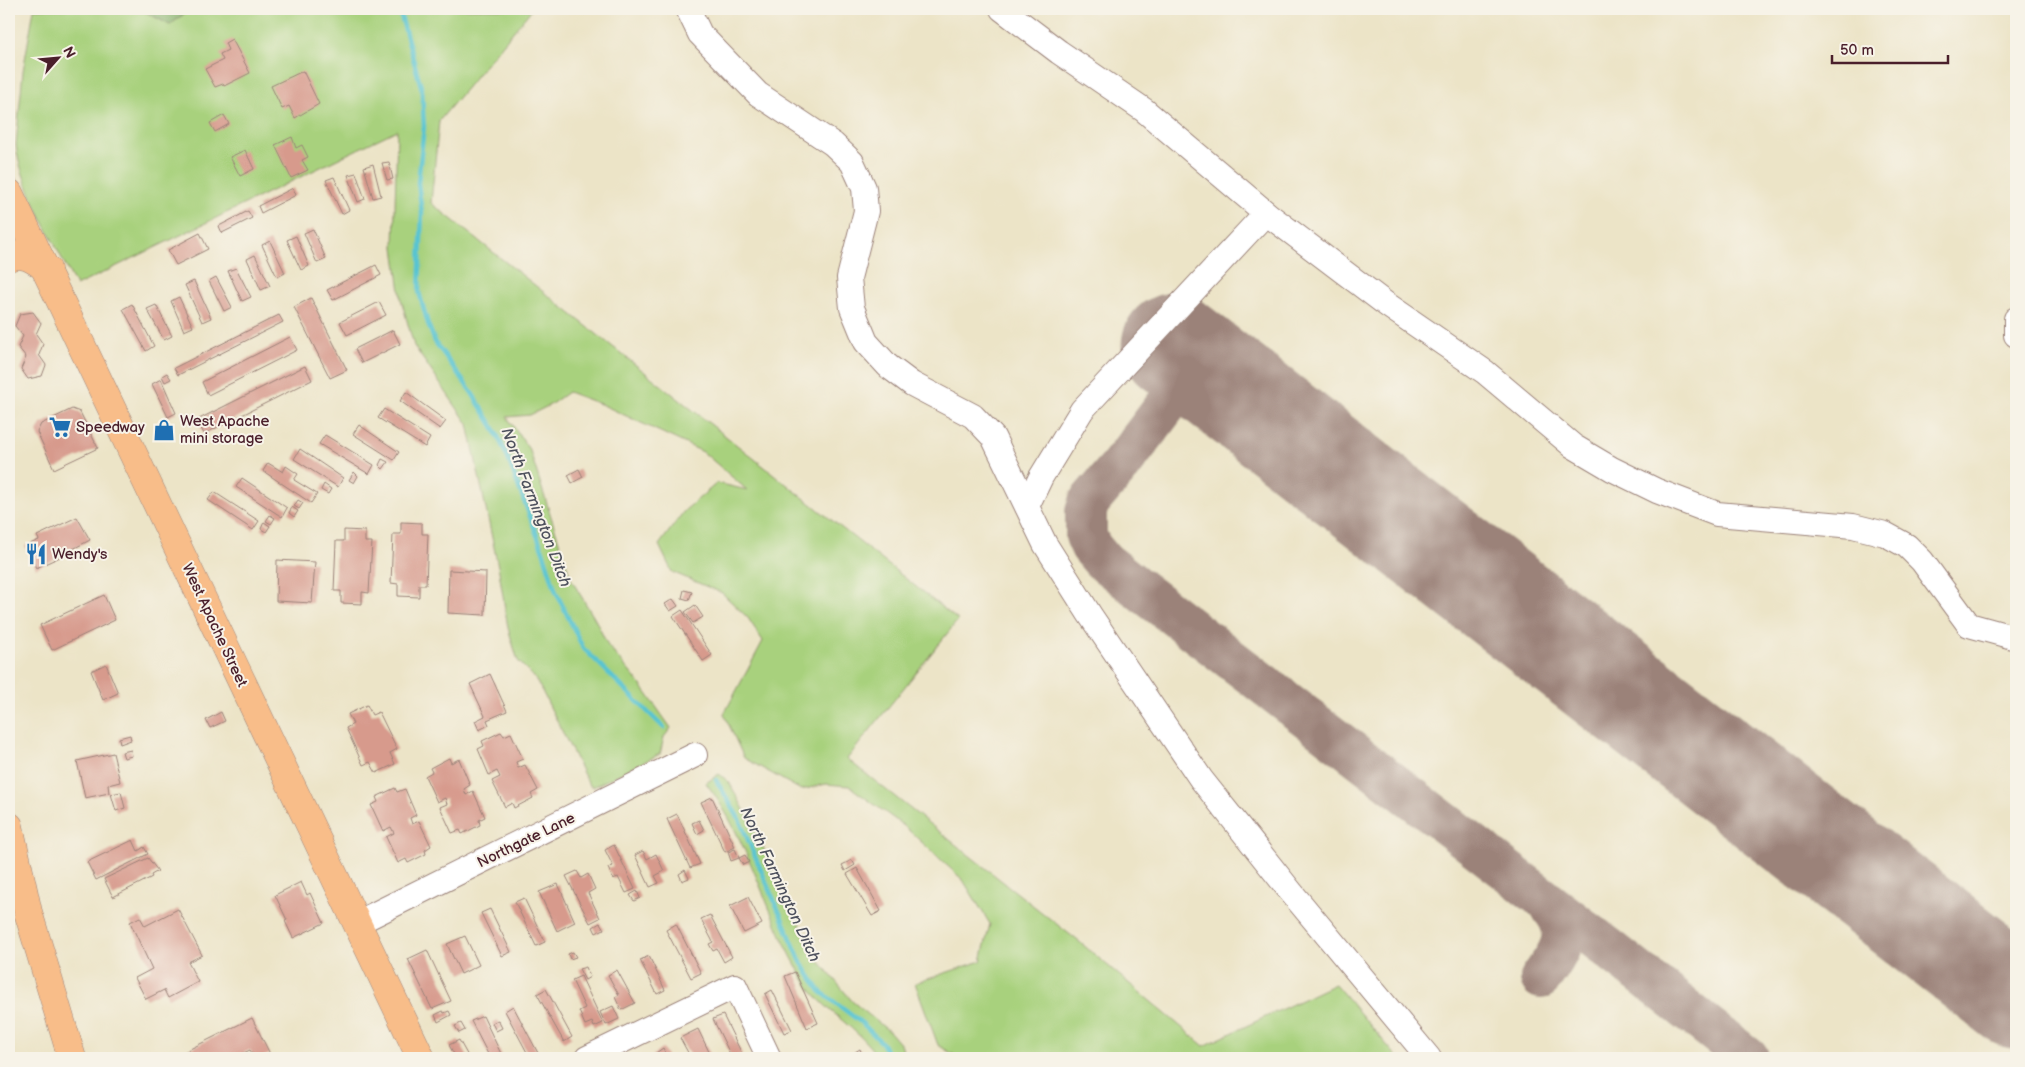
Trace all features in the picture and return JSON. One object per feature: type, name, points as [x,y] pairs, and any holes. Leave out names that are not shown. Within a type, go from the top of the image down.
[{"type":"main road","name":"West Apache Street","points":[[9,193],[47,269],[421,1058]]},
{"type":"main road","points":[[9,257],[20,254],[47,269]]},
{"type":"main road","points":[[9,826],[13,864],[72,1058]]},
{"type":"street","points":[[688,9],[700,34],[758,94],[833,144],[852,162],[864,188],[866,211],[850,278],[852,308],[866,342],[888,366],[912,384],[972,416],[993,437],[1045,544],[1201,779],[1291,892],[1429,1058]]},
{"type":"street","points":[[1002,9],[1059,52],[1144,110],[1266,213],[1386,304],[1485,372],[1574,446],[1657,491],[1718,514],[1853,526],[1885,534],[1907,546],[1922,562],[1969,625],[2016,639]]},
{"type":"street","points":[[1027,506],[1041,477],[1082,410],[1266,213]]},
{"type":"street","points":[[2016,319],[2016,335]]},
{"type":"street","name":"Northgate Lane","points":[[357,924],[695,755]]},
{"type":"street","points":[[587,1058],[735,986],[769,1058]]},
{"type":"green space","points":[[34,9],[140,9],[170,25],[190,9],[532,9],[439,121],[431,203],[958,620],[847,759],[1082,944],[1204,1046],[1335,984],[1398,1058],[959,1058],[938,1045],[915,983],[981,961],[990,924],[963,880],[904,826],[849,786],[826,784],[801,790],[744,758],[724,714],[763,641],[748,618],[722,593],[672,572],[659,545],[684,511],[717,483],[747,490],[703,452],[603,405],[568,392],[550,405],[530,415],[507,417],[530,451],[571,579],[596,621],[608,646],[640,684],[671,728],[664,737],[660,754],[593,787],[589,785],[541,689],[533,676],[518,661],[508,628],[499,571],[468,424],[414,346],[401,299],[394,247],[397,130],[76,286],[32,197],[19,161],[16,145],[23,71]]},
{"type":"green space","points":[[140,9],[190,9],[170,25]]},
{"type":"green space","points":[[719,774],[729,782],[754,828],[814,955],[853,1002],[890,1032],[902,1046],[904,1058],[878,1058],[861,1037],[821,1002],[805,981],[779,932],[735,830],[722,806],[706,783]]},
{"type":"building","points":[[232,39],[250,73],[224,86],[223,84],[215,87],[205,69],[223,60],[220,54],[228,50],[225,43]]},
{"type":"building","points":[[303,71],[319,104],[295,118],[289,106],[282,109],[271,86]]},
{"type":"building","points":[[224,115],[229,124],[215,132],[210,123]]},
{"type":"building","points":[[292,137],[296,148],[302,145],[308,157],[302,160],[308,170],[291,178],[275,145]]},
{"type":"building","points":[[245,150],[254,169],[240,176],[230,157]]},
{"type":"building","points":[[389,162],[393,179],[387,180],[382,163]]},
{"type":"building","points":[[373,164],[381,196],[373,198],[364,167]]},
{"type":"building","points":[[356,173],[365,199],[358,202],[348,175]]},
{"type":"building","points":[[334,177],[349,210],[342,214],[326,180]]},
{"type":"building","points":[[293,188],[296,195],[261,213],[258,206]]},
{"type":"building","points":[[248,211],[252,218],[222,233],[219,226]]},
{"type":"building","points":[[313,229],[326,259],[317,263],[304,233]]},
{"type":"building","points":[[200,233],[208,249],[176,265],[168,250]]},
{"type":"building","points":[[296,236],[309,266],[301,270],[287,240]]},
{"type":"building","points":[[270,241],[285,273],[277,277],[262,245]]},
{"type":"building","points":[[255,255],[270,286],[261,290],[247,259]]},
{"type":"building","points":[[376,265],[381,275],[333,300],[327,290]]},
{"type":"building","points":[[236,268],[251,297],[242,301],[228,271]]},
{"type":"building","points":[[216,277],[232,307],[224,311],[209,281]]},
{"type":"building","points":[[194,281],[211,318],[202,322],[185,285]]},
{"type":"building","points":[[179,297],[193,327],[184,331],[171,301]]},
{"type":"building","points":[[311,298],[347,370],[330,378],[294,307]]},
{"type":"building","points":[[379,302],[386,315],[347,335],[340,322]]},
{"type":"building","points":[[132,304],[154,346],[146,351],[123,309]]},
{"type":"building","points":[[156,305],[172,336],[164,340],[147,309]]},
{"type":"building","points":[[33,312],[41,323],[36,334],[43,344],[39,355],[46,365],[42,376],[28,379],[21,369],[26,357],[18,347],[23,336],[15,326],[20,314]]},
{"type":"building","points":[[279,315],[283,322],[178,375],[174,368]]},
{"type":"building","points":[[393,330],[400,344],[362,363],[355,349]]},
{"type":"building","points":[[290,337],[297,350],[208,395],[202,382]]},
{"type":"building","points":[[305,366],[312,380],[204,434],[197,420]]},
{"type":"building","points":[[167,373],[171,379],[165,382],[162,376]]},
{"type":"building","points":[[161,379],[176,413],[168,417],[152,384]]},
{"type":"building","points":[[406,392],[446,421],[440,429],[400,401]]},
{"type":"building","points":[[72,409],[80,412],[98,448],[54,469],[37,432],[41,424]]},
{"type":"building","points":[[384,409],[430,438],[425,447],[378,418]]},
{"type":"building","points":[[359,425],[399,452],[394,460],[353,434]]},
{"type":"building","points":[[325,435],[374,465],[369,474],[319,444]]},
{"type":"building","points":[[300,449],[343,478],[338,487],[294,459]]},
{"type":"building","points":[[382,459],[388,462],[383,469],[379,465]]},
{"type":"building","points":[[268,463],[283,472],[286,466],[298,474],[294,480],[317,494],[311,503],[263,471]]},
{"type":"building","points":[[579,469],[583,477],[572,483],[568,475]]},
{"type":"building","points":[[354,472],[358,476],[354,483],[349,480]]},
{"type":"building","points":[[242,478],[287,508],[282,517],[236,487]]},
{"type":"building","points":[[324,484],[331,489],[328,494],[321,490]]},
{"type":"building","points":[[214,492],[259,521],[253,530],[208,500]]},
{"type":"building","points":[[298,500],[303,503],[299,509],[294,506]]},
{"type":"building","points":[[292,507],[298,511],[294,517],[289,513]]},
{"type":"building","points":[[270,515],[275,518],[271,524],[266,521]]},
{"type":"building","points":[[77,517],[90,540],[69,551],[68,548],[58,553],[60,557],[36,568],[25,546],[39,540],[37,536]]},
{"type":"building","points":[[264,522],[270,526],[266,532],[261,529]]},
{"type":"building","points":[[401,522],[422,523],[422,534],[428,534],[426,585],[419,585],[419,597],[398,596],[398,584],[391,583],[393,534],[401,534]]},
{"type":"building","points":[[344,530],[365,531],[365,542],[372,542],[369,593],[362,592],[362,604],[341,603],[341,591],[334,591],[336,541],[344,541]]},
{"type":"building","points":[[277,560],[315,562],[312,603],[276,601]]},
{"type":"building","points":[[449,570],[486,572],[485,615],[448,613]]},
{"type":"building","points":[[684,590],[692,592],[689,600],[682,598]]},
{"type":"building","points":[[104,595],[115,620],[52,650],[40,625]]},
{"type":"building","points":[[673,599],[678,606],[670,611],[665,604]]},
{"type":"building","points":[[695,605],[703,617],[693,623],[685,612]]},
{"type":"building","points":[[682,610],[712,655],[703,661],[673,616]]},
{"type":"building","points":[[106,664],[118,693],[103,700],[91,671]]},
{"type":"building","points":[[490,674],[507,711],[487,720],[489,725],[479,730],[475,721],[485,716],[470,684]]},
{"type":"building","points":[[367,705],[372,715],[379,712],[397,749],[390,753],[395,764],[376,773],[370,762],[363,765],[346,728],[353,724],[348,714]]},
{"type":"building","points":[[221,712],[225,721],[210,728],[206,720]]},
{"type":"building","points":[[501,732],[504,736],[511,733],[523,759],[516,762],[518,768],[525,765],[538,790],[531,794],[533,798],[514,808],[512,803],[505,807],[492,781],[500,777],[497,771],[489,775],[478,749],[484,746],[482,741]]},
{"type":"building","points":[[130,735],[131,740],[120,744],[119,738]]},
{"type":"building","points":[[131,750],[132,756],[124,758],[122,752]]},
{"type":"building","points":[[113,753],[120,782],[108,785],[109,793],[85,798],[77,761]]},
{"type":"building","points":[[449,758],[451,763],[459,759],[470,785],[464,789],[466,795],[473,791],[485,817],[479,820],[480,825],[462,834],[460,830],[452,833],[440,807],[447,804],[445,798],[437,802],[425,776],[432,772],[430,768]]},
{"type":"building","points":[[395,788],[397,792],[405,789],[416,815],[410,818],[412,824],[419,821],[431,846],[425,850],[426,854],[408,863],[406,859],[398,863],[386,837],[394,833],[391,827],[383,831],[371,805],[378,802],[376,797]]},
{"type":"building","points":[[121,792],[125,808],[116,811],[111,794]]},
{"type":"building","points":[[712,797],[735,847],[725,852],[701,802]]},
{"type":"building","points":[[677,814],[700,864],[690,868],[667,819]]},
{"type":"building","points":[[699,820],[704,830],[697,834],[692,823]]},
{"type":"building","points":[[133,840],[138,851],[144,847],[148,854],[96,880],[87,862]]},
{"type":"building","points":[[614,845],[635,889],[626,893],[618,877],[613,879],[608,868],[613,866],[605,850]]},
{"type":"building","points":[[735,849],[739,858],[731,861],[728,852]]},
{"type":"building","points":[[643,851],[647,859],[656,854],[664,871],[655,876],[659,883],[650,887],[635,855]]},
{"type":"building","points":[[745,855],[749,862],[743,865],[739,858]]},
{"type":"building","points":[[148,858],[158,871],[151,875],[152,877],[113,897],[104,879]]},
{"type":"building","points":[[852,860],[855,865],[845,871],[842,865]]},
{"type":"building","points":[[857,868],[881,911],[872,916],[847,874]]},
{"type":"building","points":[[685,870],[689,878],[682,881],[679,874]]},
{"type":"building","points":[[577,871],[581,878],[588,874],[595,889],[588,893],[600,918],[590,923],[566,876]]},
{"type":"building","points":[[301,882],[307,895],[310,893],[324,923],[293,938],[275,895]]},
{"type":"building","points":[[558,884],[575,922],[557,931],[539,892]]},
{"type":"building","points":[[637,891],[640,898],[634,901],[630,895]]},
{"type":"building","points":[[748,897],[762,924],[744,933],[730,906]]},
{"type":"building","points":[[524,898],[545,942],[536,946],[515,902]]},
{"type":"building","points":[[178,909],[202,955],[188,962],[198,982],[168,998],[164,990],[146,999],[135,978],[152,969],[130,922],[140,917],[145,926]]},
{"type":"building","points":[[490,909],[511,952],[502,956],[481,913]]},
{"type":"building","points":[[710,915],[732,957],[724,962],[717,949],[713,951],[709,944],[713,942],[701,919]]},
{"type":"building","points":[[600,923],[604,929],[596,933],[593,927]]},
{"type":"building","points":[[676,924],[701,973],[691,978],[666,930]]},
{"type":"building","points":[[465,936],[479,965],[461,974],[447,944]]},
{"type":"building","points":[[427,950],[451,1001],[432,1009],[408,959]]},
{"type":"building","points":[[573,952],[576,957],[570,959],[568,954]]},
{"type":"building","points":[[649,956],[665,990],[657,994],[640,960]]},
{"type":"building","points":[[586,967],[590,977],[585,980],[579,969]]},
{"type":"building","points":[[617,970],[635,1003],[621,1010],[615,997],[619,995],[608,975]]},
{"type":"building","points":[[795,972],[818,1023],[807,1028],[785,976]]},
{"type":"building","points":[[581,976],[603,1023],[594,1027],[592,1022],[585,1025],[579,1011],[585,1008],[572,980]]},
{"type":"building","points":[[546,989],[572,1037],[564,1042],[537,994]]},
{"type":"building","points":[[772,990],[792,1030],[784,1033],[765,994]]},
{"type":"building","points":[[513,1006],[538,1053],[530,1058],[505,1011]]},
{"type":"building","points":[[613,1006],[619,1019],[606,1025],[600,1012]]},
{"type":"building","points":[[443,1011],[444,1013],[449,1011],[451,1015],[438,1022],[435,1015]]},
{"type":"building","points":[[723,1015],[742,1054],[732,1058],[713,1019]]},
{"type":"building","points":[[483,1016],[503,1058],[490,1058],[471,1021]]},
{"type":"building","points":[[252,1018],[270,1054],[261,1058],[255,1058],[250,1050],[233,1058],[172,1058]]},
{"type":"building","points":[[498,1020],[502,1028],[496,1031],[492,1023]]},
{"type":"building","points":[[461,1023],[465,1030],[459,1033],[455,1026]]},
{"type":"building","points":[[698,1029],[712,1058],[691,1058],[680,1038]]},
{"type":"building","points":[[459,1040],[469,1058],[456,1058],[449,1045]]},
{"type":"building","points":[[663,1048],[668,1058],[655,1058],[653,1055]]},
{"type":"building","points":[[860,1049],[862,1054],[857,1057],[855,1052]]},
{"type":"waterway","name":"North Farmington Ditch","points":[[399,9],[422,90],[424,127],[418,183],[422,213],[419,292],[428,324],[435,342],[472,393],[494,428],[507,456],[544,554],[556,592],[583,648],[664,728]]},
{"type":"waterway","name":"North Farmington Ditch","points":[[716,780],[738,817],[801,962],[820,991],[863,1024],[883,1044],[889,1058]]},
{"type":"taxiway","points":[[1198,363],[1121,465],[1089,502],[1086,512],[1086,536],[1091,547],[1102,560],[1612,951],[1748,1058]]},
{"type":"taxiway","points":[[1541,978],[1554,960],[1560,946],[1563,931],[1560,921],[1549,904]]},
{"type":"runway","points":[[1174,345],[2016,996]]},
{"type":"place","name":"Speedway","points":[[60,427]]},
{"type":"place","name":"West Apache mini storage","points":[[164,430]]},
{"type":"place","name":"Wendy's","points":[[36,554]]}]
